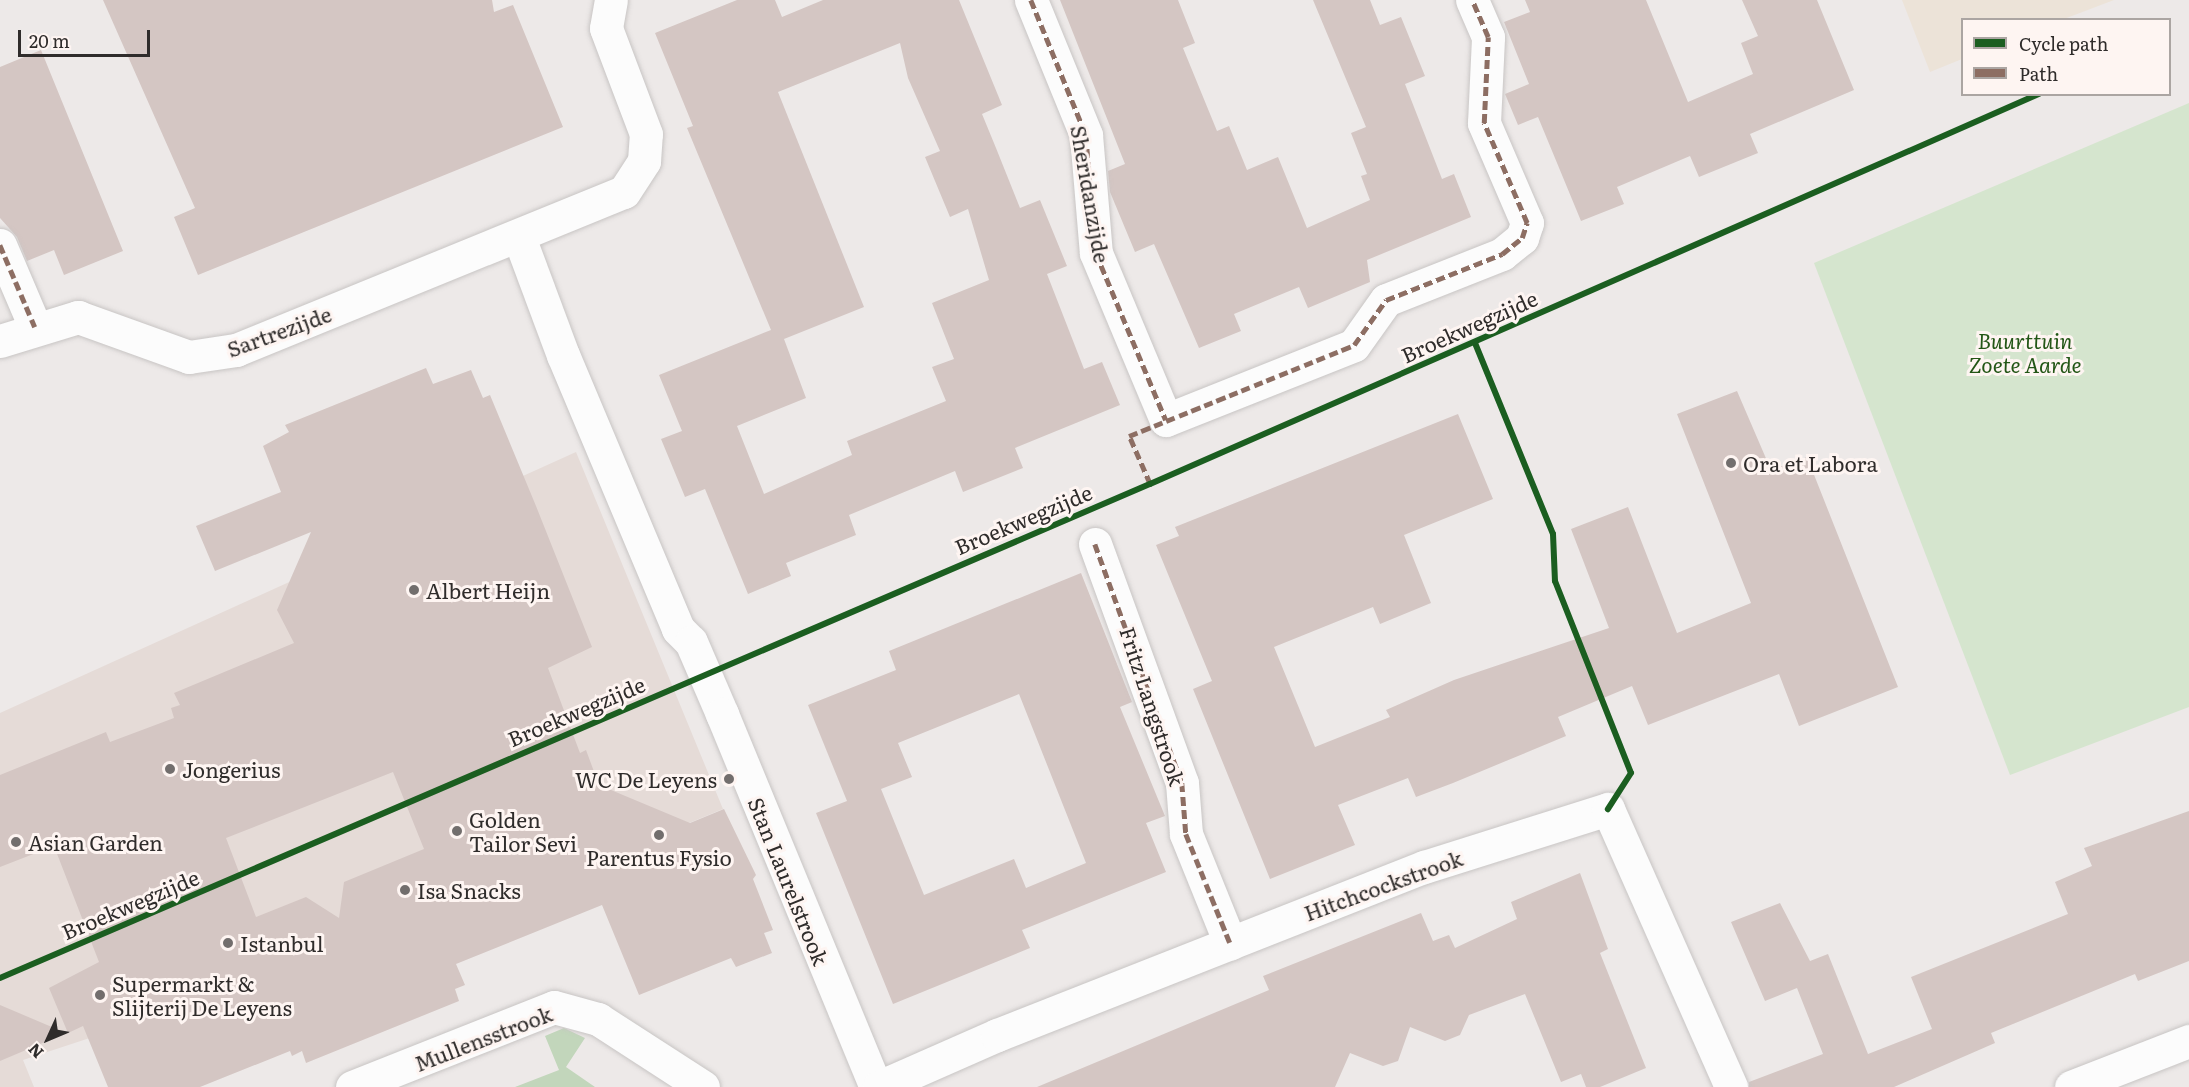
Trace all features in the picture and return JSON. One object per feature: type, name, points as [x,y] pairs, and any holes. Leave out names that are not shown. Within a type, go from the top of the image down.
[{"type":"street","name":"Sartrezijde","points":[[0,341],[35,327],[78,317],[189,357],[236,350],[519,237],[624,192],[644,161],[646,134],[606,28],[611,0]]},
{"type":"street","name":"Sheridanzijde","points":[[1031,0],[1086,135],[1096,253],[1166,420],[1354,345],[1386,300],[1502,254],[1522,238],[1527,223],[1484,123],[1488,37],[1472,0]]},
{"type":"street","name":"Stan Laurelstrook","points":[[519,237],[678,629],[704,673],[878,1087]]},
{"type":"street","points":[[0,245],[35,327]]},
{"type":"street","name":"Fritz Langstrook","points":[[1095,544],[1182,783],[1186,834],[1230,943]]},
{"type":"street","name":"Hitchcockstrook","points":[[878,1087],[1230,943],[1424,867],[1608,809],[1731,1087]]},
{"type":"street","name":"Mullensstrook","points":[[352,1087],[554,1007],[598,1018],[703,1087]]},
{"type":"street","points":[[2071,1087],[2189,1041]]},
{"type":"shaded area","points":[[1902,0],[2114,0],[2067,18],[1961,18],[1961,59],[1930,72]]},
{"type":"shaded area","points":[[576,452],[723,809],[475,911],[23,1060],[34,1087],[0,1087],[0,713]]},
{"type":"green space","name":"Buurttuin Zoete Aarde","points":[[2189,103],[2189,707],[2010,775],[1814,263]]},
{"type":"green space","points":[[564,1028],[585,1038],[566,1067],[595,1087],[515,1087],[559,1070],[545,1036]]},
{"type":"building","points":[[103,0],[492,0],[494,12],[513,5],[563,127],[198,275],[174,217],[195,208]]},
{"type":"building","points":[[737,0],[775,0],[782,17],[823,0],[959,0],[1002,105],[982,114],[1020,208],[1040,200],[1067,266],[1047,274],[1084,369],[1102,362],[1120,405],[1015,448],[1023,468],[963,492],[955,471],[849,515],[856,535],[786,563],[791,576],[748,594],[705,489],[685,497],[661,439],[682,431],[659,375],[771,330],[687,128],[693,126],[655,33]],"holes":[[[900,43],[908,78],[940,151],[925,157],[950,217],[968,209],[989,280],[932,303],[954,359],[932,367],[946,401],[847,441],[852,455],[764,494],[737,426],[806,398],[784,339],[864,307],[778,92]]]},
{"type":"building","points":[[1060,0],[1178,0],[1195,43],[1183,48],[1217,131],[1229,126],[1247,170],[1278,157],[1307,228],[1370,200],[1361,176],[1367,174],[1351,133],[1366,127],[1313,0],[1370,0],[1380,25],[1401,17],[1425,76],[1405,84],[1442,179],[1454,174],[1471,217],[1367,260],[1370,282],[1308,308],[1299,287],[1234,314],[1241,331],[1199,348],[1154,244],[1135,252],[1110,192],[1108,171],[1125,164]]},
{"type":"building","points":[[1525,0],[1646,0],[1688,102],[1753,74],[1741,43],[1758,36],[1742,0],[1817,0],[1854,90],[1750,134],[1758,153],[1699,177],[1690,156],[1617,187],[1624,204],[1581,221],[1538,117],[1518,125],[1505,94],[1529,84],[1504,22],[1530,12]]},
{"type":"building","points":[[41,50],[123,251],[64,275],[54,250],[27,261],[17,237],[0,218],[0,67]]},
{"type":"building","points":[[426,368],[433,384],[471,370],[483,398],[490,395],[592,647],[548,668],[580,753],[586,750],[599,785],[690,823],[724,809],[756,875],[753,879],[773,930],[764,933],[772,953],[736,967],[731,958],[639,995],[602,905],[456,964],[465,985],[455,989],[459,1001],[306,1063],[302,1051],[292,1056],[290,1051],[200,1087],[108,1087],[83,1026],[68,1033],[49,988],[99,962],[54,846],[0,867],[0,775],[106,732],[110,742],[174,718],[171,708],[180,705],[174,693],[294,643],[277,610],[311,532],[215,571],[196,526],[281,492],[263,446],[289,432],[285,425]],"holes":[[[393,772],[424,849],[344,882],[339,918],[306,897],[256,917],[226,838]]]},
{"type":"building","points":[[1737,391],[1771,470],[1807,457],[1898,687],[1799,726],[1779,674],[1648,725],[1632,686],[1558,717],[1566,736],[1453,783],[1416,797],[1408,778],[1338,805],[1355,845],[1270,879],[1193,689],[1212,681],[1156,545],[1179,536],[1175,527],[1458,414],[1493,499],[1404,535],[1431,603],[1380,624],[1373,607],[1274,647],[1315,747],[1390,717],[1386,710],[1454,680],[1609,628],[1571,529],[1628,507],[1677,633],[1751,603],[1677,414]]},
{"type":"building","points":[[1081,573],[1132,702],[1120,707],[1165,816],[1146,823],[1166,872],[1022,930],[1030,948],[893,1004],[816,813],[847,801],[808,705],[896,670],[889,651]],"holes":[[[1019,694],[1086,863],[1026,888],[1014,859],[924,895],[881,789],[912,777],[898,743]]]},
{"type":"building","points":[[2189,811],[2189,961],[2138,981],[2135,974],[1991,1033],[1995,1043],[1894,1087],[1749,1087],[1749,1082],[1823,1054],[1797,988],[1765,1001],[1731,922],[1780,903],[1810,961],[1828,954],[1868,1054],[1932,1029],[1911,977],[2068,914],[2055,882],[2092,866],[2084,848]]},
{"type":"building","points":[[1580,873],[1608,949],[1600,953],[1646,1068],[1600,1087],[1586,1087],[1581,1074],[1561,1082],[1525,994],[1469,1015],[1460,1035],[1445,1041],[1410,1027],[1398,1061],[1383,1066],[1350,1053],[1335,1087],[1037,1087],[1269,990],[1263,976],[1421,913],[1433,941],[1449,935],[1455,948],[1517,919],[1511,902]]},
{"type":"building","points":[[0,1005],[66,1033],[0,1061]]},
{"type":"marked path","points":[[1031,0],[1086,135],[1096,253],[1166,420]]},
{"type":"marked path","points":[[1150,484],[1129,436],[1354,345],[1386,300],[1502,254],[1522,238],[1527,223],[1484,123],[1488,37],[1472,0]]},
{"type":"marked path","points":[[0,245],[35,327]]},
{"type":"marked path","points":[[1095,544],[1182,783],[1186,834],[1230,943]]},
{"type":"cycle path","name":"Broekwegzijde","points":[[0,978],[1150,484],[2034,96]]},
{"type":"cycle path","name":"Broekwegzijde","points":[[1475,343],[1553,534],[1555,581],[1631,773],[1608,809]]},
{"type":"place","name":"Ora et Labora","points":[[1731,463]]},
{"type":"place","name":"Albert Heijn","points":[[414,590]]},
{"type":"place","name":"Jongerius","points":[[170,769]]},
{"type":"place","name":"WC De Leyens","points":[[729,779]]},
{"type":"place","name":"Golden Tailor Sevi","points":[[457,831]]},
{"type":"place","name":"Parentus Fysio","points":[[659,835]]},
{"type":"place","name":"Asian Garden","points":[[16,842]]},
{"type":"place","name":"Isa Snacks","points":[[405,890]]},
{"type":"place","name":"Istanbul","points":[[228,943]]},
{"type":"place","name":"Supermarkt & Slijterij De Leyens","points":[[100,995]]}]
